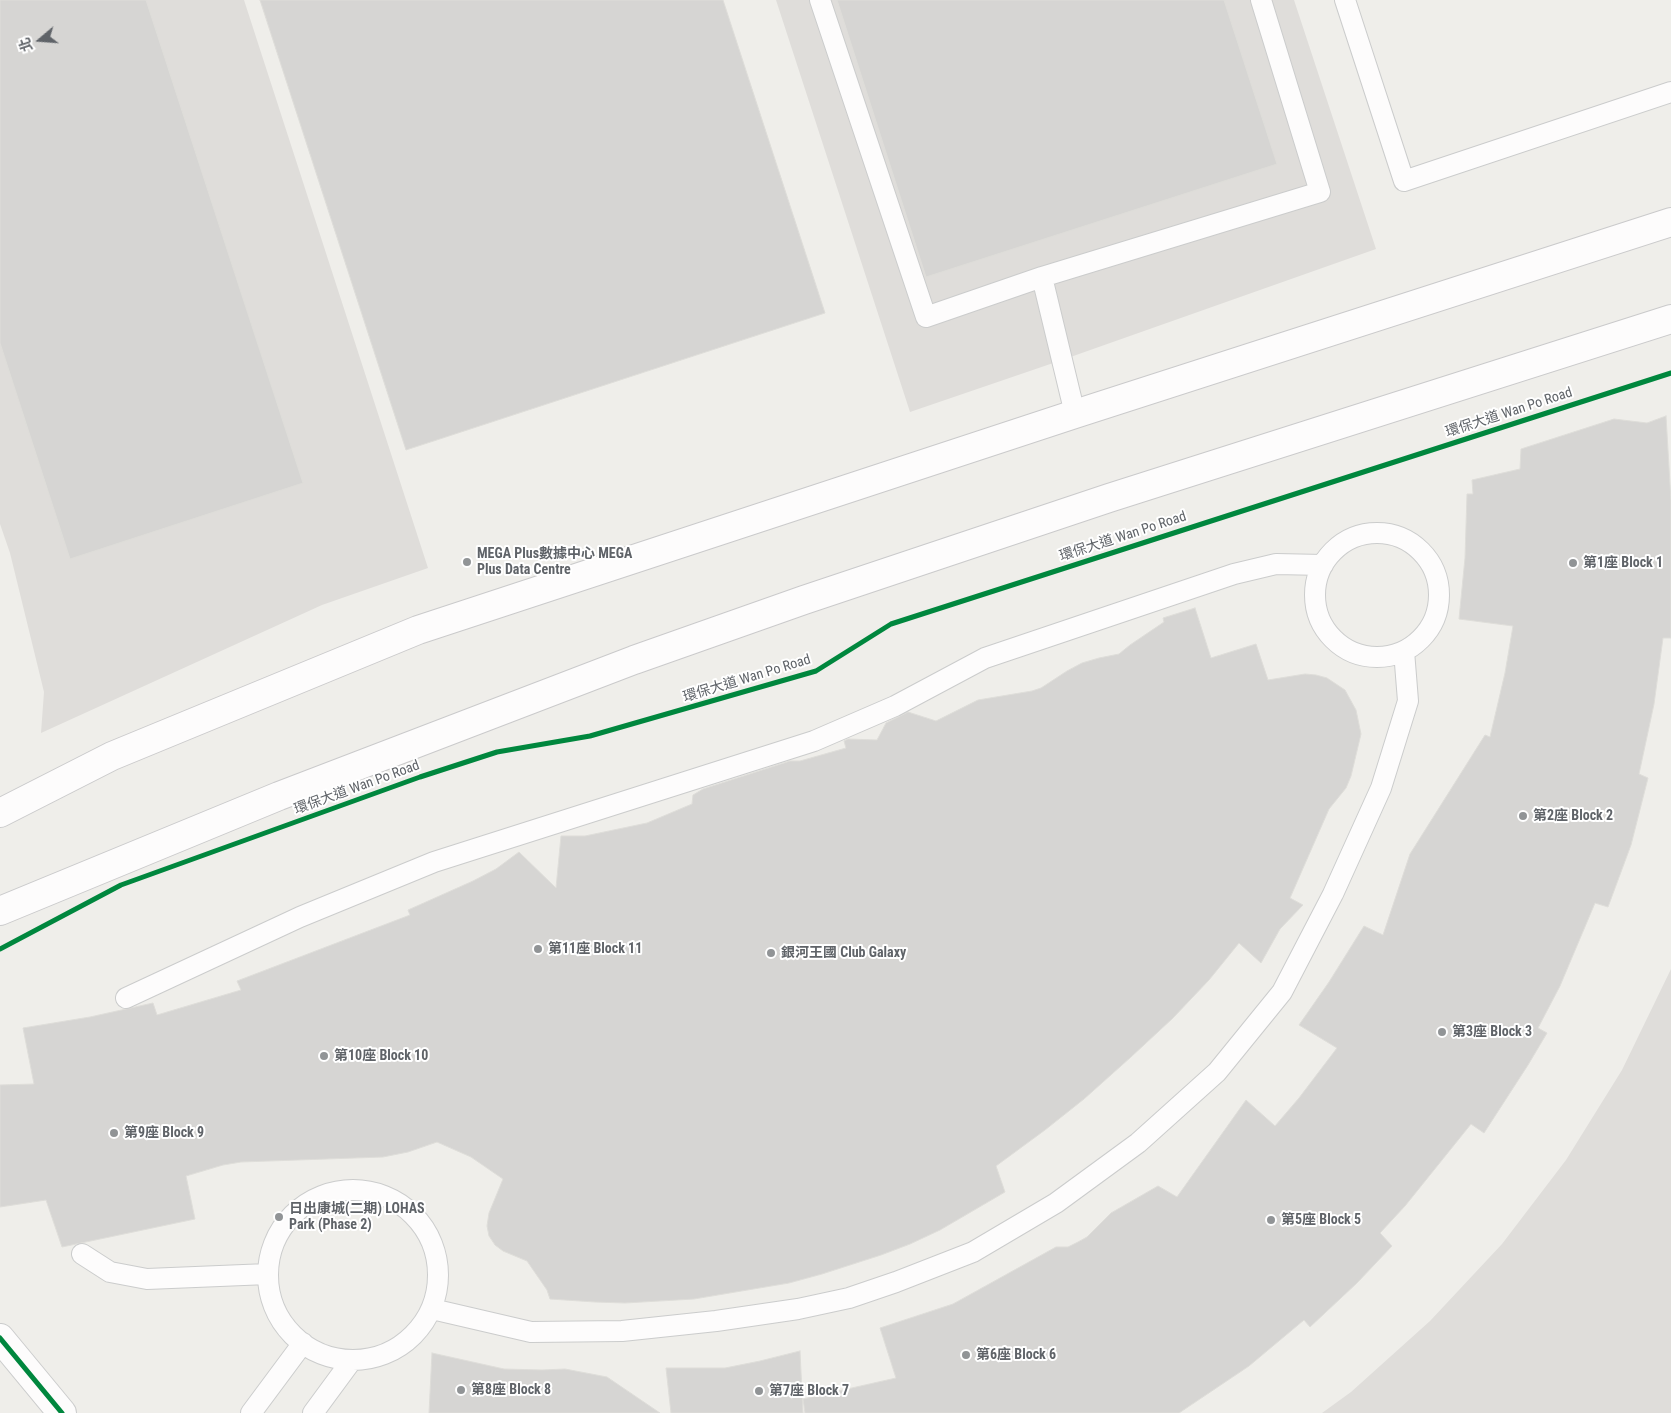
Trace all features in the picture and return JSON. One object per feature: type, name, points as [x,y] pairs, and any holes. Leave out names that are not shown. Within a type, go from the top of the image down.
[{"type":"main road","points":[[0,813],[112,756],[418,630],[1075,414],[1671,222]]},
{"type":"main road","name":"環保大道 Wan Po Road","points":[[0,911],[288,793],[634,660],[795,603],[1109,498],[1671,319]]},
{"type":"main road","points":[[0,1338],[62,1413]]},
{"type":"lane","points":[[820,0],[926,317],[1042,277],[1320,192],[1261,0]]},
{"type":"lane","points":[[1345,0],[1404,182],[1671,92]]},
{"type":"lane","points":[[1042,277],[1075,414]]},
{"type":"lane","points":[[1375,532],[1396,536],[1415,545],[1429,560],[1438,580],[1439,601],[1433,622],[1422,639],[1404,651],[1386,657],[1366,656],[1348,649],[1332,638],[1321,621],[1316,602],[1317,583],[1323,565],[1337,548],[1354,537],[1375,532]]},
{"type":"lane","points":[[126,998],[300,918],[434,862],[814,741],[894,706],[985,658],[1234,574],[1276,564],[1323,565]]},
{"type":"lane","points":[[432,1309],[531,1332],[622,1332],[798,1309],[849,1298],[973,1252],[1056,1203],[1138,1143],[1217,1072],[1282,992],[1333,894],[1381,788],[1408,702],[1404,651]]},
{"type":"lane","points":[[357,1189],[384,1194],[408,1208],[426,1229],[437,1255],[439,1282],[432,1309],[418,1330],[400,1347],[377,1358],[352,1360],[334,1358],[317,1353],[288,1330],[277,1313],[270,1294],[268,1274],[272,1247],[285,1222],[305,1204],[330,1191],[357,1189]]},
{"type":"lane","points":[[82,1254],[110,1272],[147,1279],[268,1274]]},
{"type":"lane","points":[[252,1413],[302,1343]]},
{"type":"lane","points":[[313,1413],[352,1360]]},
{"type":"shaded area","points":[[0,0],[244,0],[428,568],[322,605],[41,733],[44,692],[10,553],[0,524]]},
{"type":"shaded area","points":[[776,0],[1294,0],[1376,249],[910,412]]},
{"type":"shaded area","points":[[1671,969],[1671,1413],[1322,1413],[1351,1392],[1430,1321],[1502,1244],[1566,1160],[1622,1070]]},
{"type":"building","points":[[0,0],[146,0],[303,483],[70,559],[0,343]]},
{"type":"building","points":[[260,0],[723,0],[825,313],[406,450]]},
{"type":"building","points":[[837,0],[1224,0],[1277,164],[926,277]]},
{"type":"building","points":[[1666,416],[1671,501],[1671,638],[1663,638],[1654,704],[1639,774],[1648,778],[1631,845],[1608,907],[1595,903],[1560,986],[1538,1028],[1547,1033],[1528,1065],[1484,1133],[1471,1124],[1405,1206],[1380,1233],[1392,1246],[1357,1283],[1310,1327],[1304,1320],[1249,1366],[1179,1413],[805,1413],[803,1399],[896,1378],[880,1328],[953,1304],[1056,1247],[1068,1247],[1078,1242],[1087,1237],[1111,1213],[1158,1186],[1177,1197],[1246,1100],[1275,1126],[1337,1048],[1299,1025],[1364,926],[1383,935],[1410,854],[1485,735],[1490,737],[1505,673],[1513,626],[1459,619],[1465,558],[1467,494],[1473,494],[1472,480],[1520,469],[1521,449],[1614,419],[1647,423]]},
{"type":"building","name":"銀河王國 Club Galaxy","points":[[1195,608],[1211,658],[1256,644],[1268,680],[1305,674],[1327,678],[1345,690],[1356,710],[1361,734],[1351,776],[1346,788],[1329,809],[1290,898],[1303,905],[1280,929],[1261,963],[1239,943],[1209,980],[1173,1018],[1131,1057],[1084,1099],[996,1166],[1005,1192],[940,1230],[881,1255],[789,1283],[694,1299],[625,1303],[550,1299],[547,1290],[527,1261],[503,1251],[495,1245],[489,1236],[487,1226],[489,1213],[503,1179],[471,1157],[437,1142],[408,1152],[383,1157],[241,1162],[223,1165],[186,1176],[195,1219],[62,1247],[46,1200],[0,1207],[0,1085],[34,1084],[23,1028],[90,1017],[153,1003],[157,1015],[241,990],[237,981],[410,915],[408,910],[496,869],[519,852],[556,888],[561,836],[585,836],[647,823],[692,804],[693,795],[703,789],[790,761],[800,761],[846,748],[844,741],[848,739],[877,740],[886,723],[908,712],[936,721],[978,700],[1041,688],[1082,663],[1119,654],[1164,622],[1163,618]]},
{"type":"building","points":[[800,1351],[803,1413],[671,1413],[666,1368],[725,1368]]},
{"type":"building","points":[[432,1353],[504,1369],[565,1369],[607,1377],[660,1413],[429,1413]]},
{"type":"cycle path","points":[[0,949],[121,885],[420,777],[497,752],[590,736],[816,671],[891,624],[1671,373]]},
{"type":"cycle path","points":[[0,1338],[62,1413]]},
{"type":"place","name":"MEGA Plus數據中心 MEGA Plus Data Centre","points":[[467,562]]},
{"type":"place","name":"第1座 Block 1","points":[[1573,563]]},
{"type":"place","name":"第2座 Block 2","points":[[1523,816]]},
{"type":"place","name":"第11座 Block 11","points":[[538,949]]},
{"type":"place","name":"銀河王國 Club Galaxy","points":[[771,953]]},
{"type":"place","name":"第3座 Block 3","points":[[1442,1032]]},
{"type":"place","name":"第10座 Block 10","points":[[324,1056]]},
{"type":"place","name":"第9座 Block 9","points":[[114,1133]]},
{"type":"place","name":"日出康城(二期) LOHAS Park (Phase 2)","points":[[279,1217]]},
{"type":"place","name":"第5座 Block 5","points":[[1271,1220]]},
{"type":"place","name":"第6座 Block 6","points":[[966,1355]]},
{"type":"place","name":"第8座 Block 8","points":[[461,1390]]},
{"type":"place","name":"第7座 Block 7","points":[[759,1391]]}]
